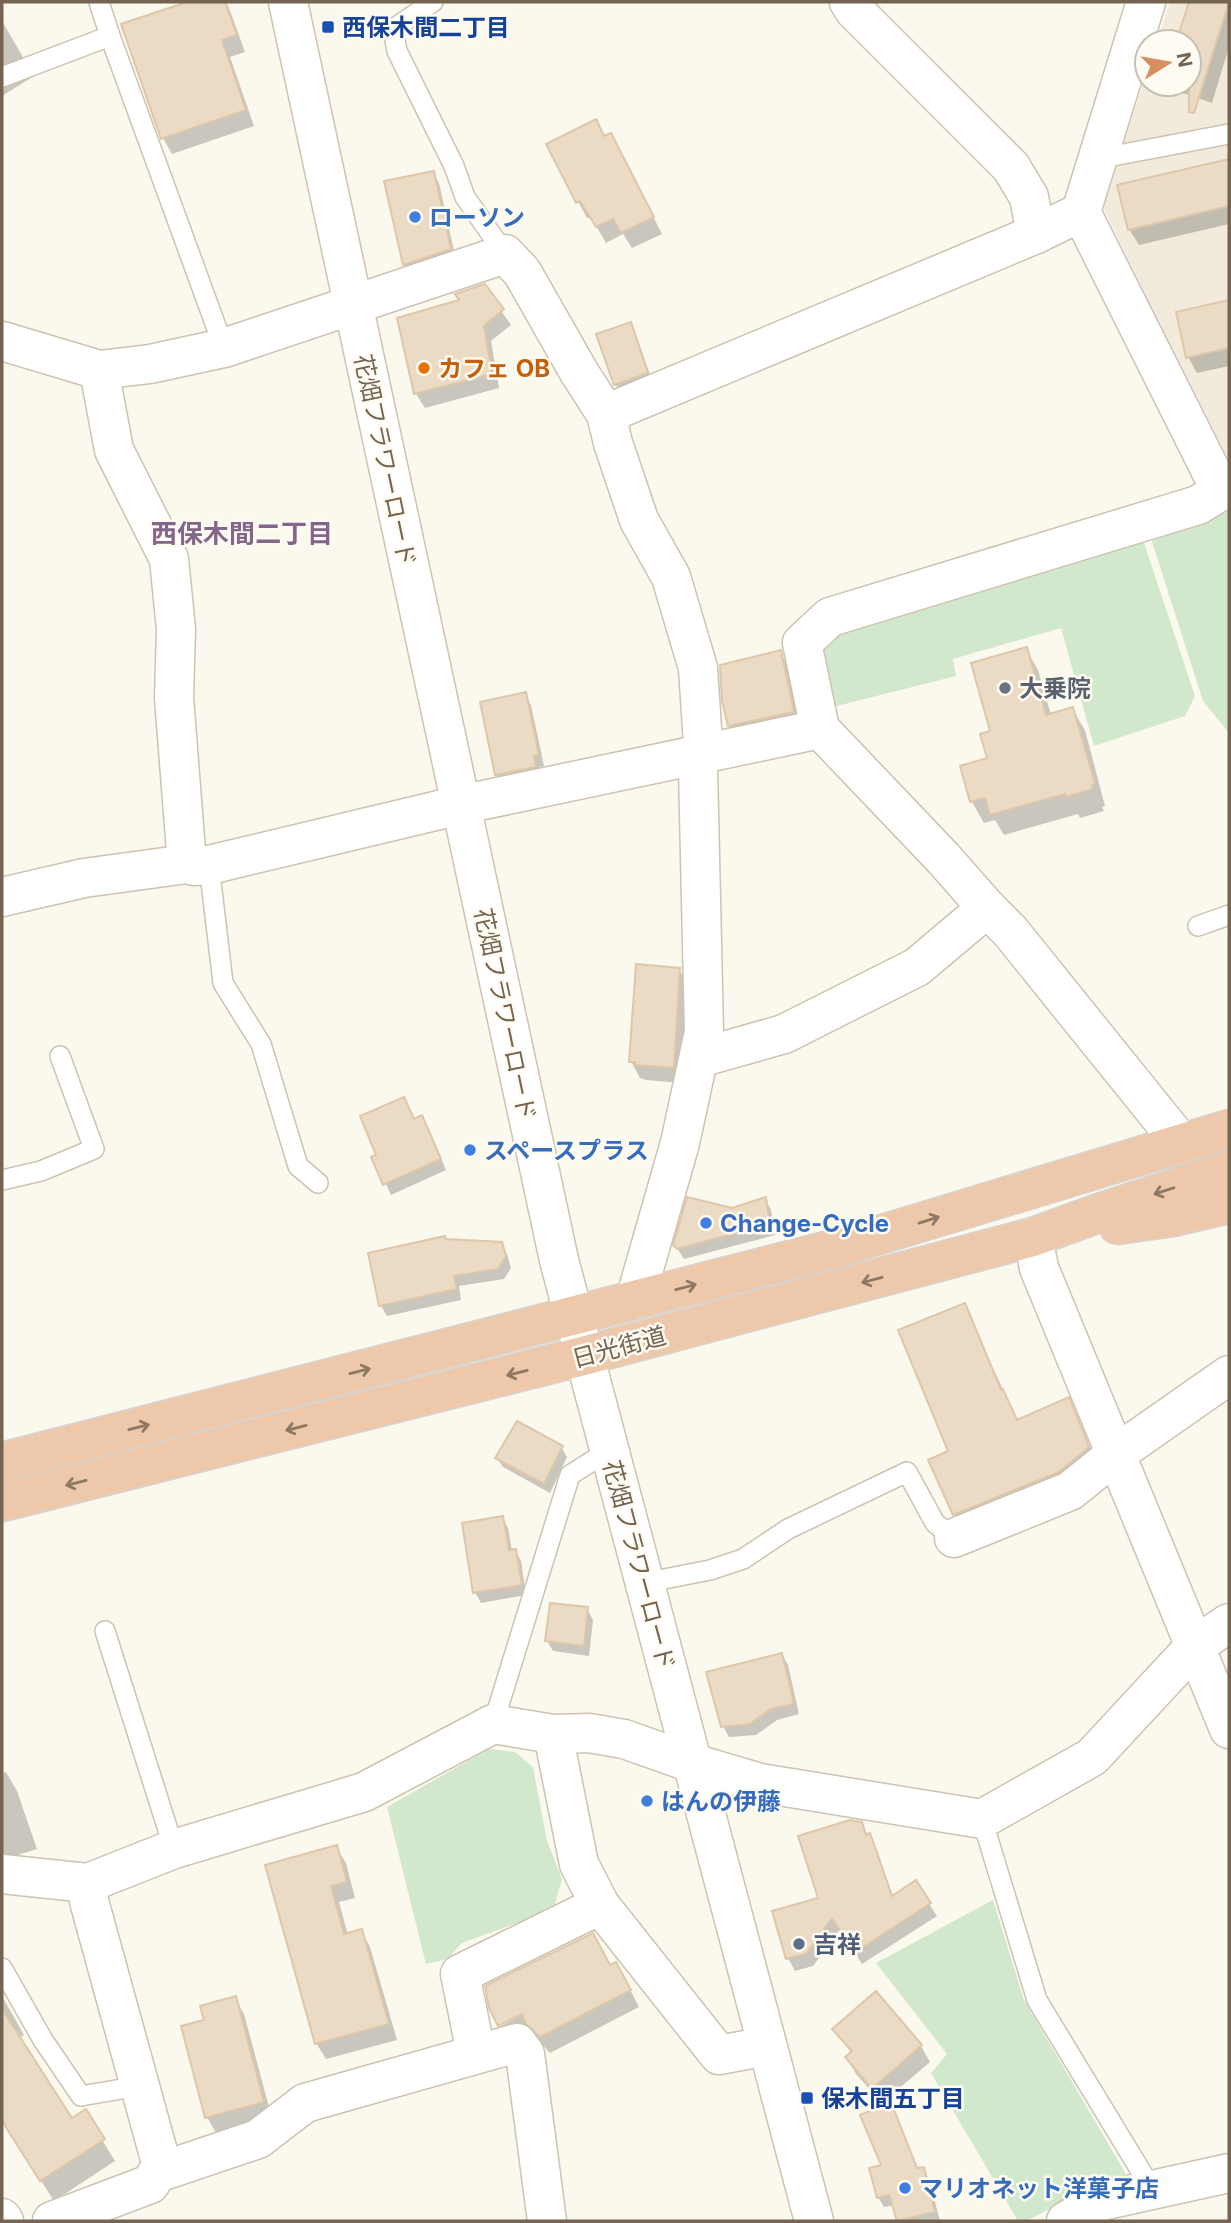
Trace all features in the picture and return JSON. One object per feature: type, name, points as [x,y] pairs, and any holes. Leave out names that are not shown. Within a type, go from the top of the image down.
[{"type":"highway","name":"日光街道","points":[[2,1462],[832,1249],[1229,1129]]},
{"type":"highway","name":"日光街道","points":[[2,1502],[583,1356],[1033,1237],[1229,1170]]},
{"type":"highway","points":[[1033,1237],[1173,1217],[1229,1205]]},
{"type":"street","name":"花畑フラワーロード","points":[[288,2],[572,1316],[814,2221]]},
{"type":"street","points":[[849,2],[1011,167],[1029,197],[1036,234]]},
{"type":"street","points":[[1146,2],[1081,212],[1225,489],[1198,505],[830,617],[802,643],[820,729],[1010,931],[1181,1143]]},
{"type":"street","points":[[606,414],[1036,234],[1081,212]]},
{"type":"street","points":[[2,341],[99,370],[150,364],[224,348],[505,254],[522,272],[606,414],[639,520],[671,576],[698,668],[703,744],[698,768],[704,1032],[680,1143],[635,1300]]},
{"type":"street","points":[[99,370],[114,450],[169,558],[176,629],[174,698],[198,865]]},
{"type":"street","points":[[2,897],[84,878],[198,865],[460,805],[820,729]]},
{"type":"street","points":[[699,1058],[784,1034],[917,967],[987,908]]},
{"type":"street","points":[[1033,1237],[1039,1268],[1229,1729]]},
{"type":"street","points":[[954,1538],[1070,1491],[1116,1454],[1229,1375]]},
{"type":"street","points":[[2,1874],[88,1883],[174,1849],[364,1792],[493,1724],[553,1734],[589,1733],[624,1739],[760,1783],[982,1819],[1092,1756],[1195,1646],[1229,1623]]},
{"type":"street","points":[[553,1734],[579,1864],[600,1905],[719,2055],[767,2046]]},
{"type":"street","points":[[88,1883],[89,1901],[163,2170]]},
{"type":"street","points":[[476,2053],[460,1974],[600,1905]]},
{"type":"street","points":[[52,2221],[150,2184],[157,2172],[258,2140],[305,2102],[517,2043],[525,2054],[547,2221]]},
{"type":"street","points":[[1066,2221],[1102,2202],[1229,2174]]},
{"type":"lane","points":[[99,2],[224,348]]},
{"type":"lane","points":[[433,2],[393,29],[397,51],[454,166],[465,197],[505,254]]},
{"type":"lane","points":[[2,77],[110,37]]},
{"type":"lane","points":[[1097,159],[1228,130]]},
{"type":"lane","points":[[198,865],[223,983],[261,1044],[298,1166],[318,1183]]},
{"type":"lane","points":[[1198,926],[1229,915]]},
{"type":"lane","points":[[2,1180],[41,1171],[94,1149],[60,1056]]},
{"type":"lane","points":[[493,1724],[570,1475],[608,1451]]},
{"type":"lane","points":[[644,1583],[710,1570],[743,1559],[788,1530],[907,1472],[935,1522],[954,1538]]},
{"type":"lane","points":[[105,1631],[174,1849]]},
{"type":"lane","points":[[982,1819],[1037,2000],[1153,2191]]},
{"type":"lane","points":[[2,1968],[43,2040],[81,2096],[139,2085]]},
{"type":"shaded area","points":[[1170,2],[1229,2],[1229,456],[1222,455],[1103,207],[1139,98],[1203,98],[1203,28],[1162,28]]},
{"type":"green space","points":[[1229,505],[1229,733],[1203,701],[1149,532]]},
{"type":"green space","points":[[1140,531],[1195,696],[1185,716],[1094,746],[1061,628],[953,659],[956,676],[833,707],[820,655],[839,627]]},
{"type":"green space","points":[[489,1749],[515,1752],[533,1767],[547,1841],[562,1879],[555,1904],[528,1919],[462,1943],[447,1959],[426,1964],[387,1807]]},
{"type":"green space","points":[[993,1900],[1024,2000],[1126,2174],[1095,2186],[1026,2221],[1018,2221],[931,2073],[947,2054],[876,1963]]},
{"type":"building","points":[[187,2],[225,2],[237,35],[222,40],[246,110],[161,139],[121,24]]},
{"type":"building","points":[[1189,2],[1229,2],[1203,84],[1203,28],[1181,28]]},
{"type":"building","points":[[1189,98],[1199,98],[1194,113],[1189,112]]},
{"type":"building","points":[[596,119],[604,136],[611,133],[654,217],[621,233],[613,219],[596,227],[580,201],[576,203],[546,144]]},
{"type":"building","points":[[1229,159],[1229,206],[1128,230],[1117,185]]},
{"type":"building","points":[[434,171],[451,249],[403,265],[384,181]]},
{"type":"building","points":[[485,284],[504,309],[484,326],[492,374],[414,394],[397,318],[459,300],[455,294]]},
{"type":"building","points":[[1229,300],[1229,348],[1186,358],[1176,312]]},
{"type":"building","points":[[631,322],[648,373],[614,385],[596,334]]},
{"type":"building","points":[[1027,647],[1046,715],[1073,707],[1095,784],[1092,785],[1093,789],[1066,797],[1065,794],[990,815],[985,798],[970,802],[960,766],[987,758],[980,734],[990,731],[971,663]]},
{"type":"building","points":[[781,650],[794,712],[728,726],[722,701],[720,665]]},
{"type":"building","points":[[526,692],[539,755],[534,756],[536,767],[495,775],[480,702]]},
{"type":"building","points":[[636,964],[680,968],[674,1068],[635,1065],[635,1062],[629,1062]]},
{"type":"building","points":[[404,1097],[414,1119],[422,1115],[441,1159],[383,1185],[371,1157],[376,1155],[360,1116]]},
{"type":"building","points":[[687,1197],[732,1208],[766,1197],[770,1224],[677,1249],[673,1245]]},
{"type":"building","points":[[445,1236],[446,1239],[502,1242],[506,1256],[498,1269],[454,1276],[457,1289],[379,1306],[368,1253]]},
{"type":"building","points":[[965,1303],[1001,1390],[1003,1389],[1017,1420],[1069,1397],[1089,1447],[1059,1472],[953,1515],[928,1460],[948,1451],[898,1330]]},
{"type":"building","points":[[517,1421],[563,1446],[544,1484],[495,1458]]},
{"type":"building","points":[[503,1516],[509,1550],[516,1549],[522,1585],[473,1593],[462,1523]]},
{"type":"building","points":[[550,1603],[588,1607],[584,1646],[545,1641]]},
{"type":"building","points":[[782,1653],[794,1704],[771,1709],[750,1724],[721,1727],[706,1672]]},
{"type":"building","points":[[850,1820],[862,1822],[866,1835],[870,1833],[892,1896],[916,1880],[931,1903],[854,1953],[832,1918],[806,1954],[786,1959],[772,1911],[818,1898],[798,1836]]},
{"type":"building","points":[[337,1845],[347,1882],[331,1886],[344,1934],[362,1929],[389,2024],[315,2044],[265,1865]]},
{"type":"building","points":[[593,1933],[610,1965],[616,1962],[631,1990],[540,2037],[526,2024],[522,2014],[498,2026],[489,2008],[485,1986]]},
{"type":"building","points":[[876,1991],[922,2045],[872,2089],[845,2057],[852,2051],[832,2029]]},
{"type":"building","points":[[236,1996],[264,2102],[205,2118],[181,2026],[204,2020],[200,2006]]},
{"type":"building","points":[[2,2009],[72,2118],[86,2109],[105,2139],[40,2181],[2,2121]]},
{"type":"building","points":[[891,2102],[917,2168],[924,2167],[935,2212],[897,2221],[889,2195],[877,2198],[869,2168],[881,2165],[860,2115]]},
{"type":"place","name":"西保木間二丁目","points":[[328,27]]},
{"type":"place","name":"ローソン","points":[[415,217]]},
{"type":"place","name":"カフェ OB","points":[[424,368]]},
{"type":"place","name":"大乗院","points":[[1005,688]]},
{"type":"place","name":"スペースプラス","points":[[470,1150]]},
{"type":"place","name":"Change-Cycle","points":[[706,1223]]},
{"type":"place","name":"はんの伊藤","points":[[647,1801]]},
{"type":"place","name":"吉祥","points":[[799,1944]]},
{"type":"place","name":"保木間五丁目","points":[[807,2098]]},
{"type":"place","name":"マリオネット洋菓子店","points":[[905,2188]]},
{"type":"district","name":"西保木間二丁目","points":[[242,533]]}]
